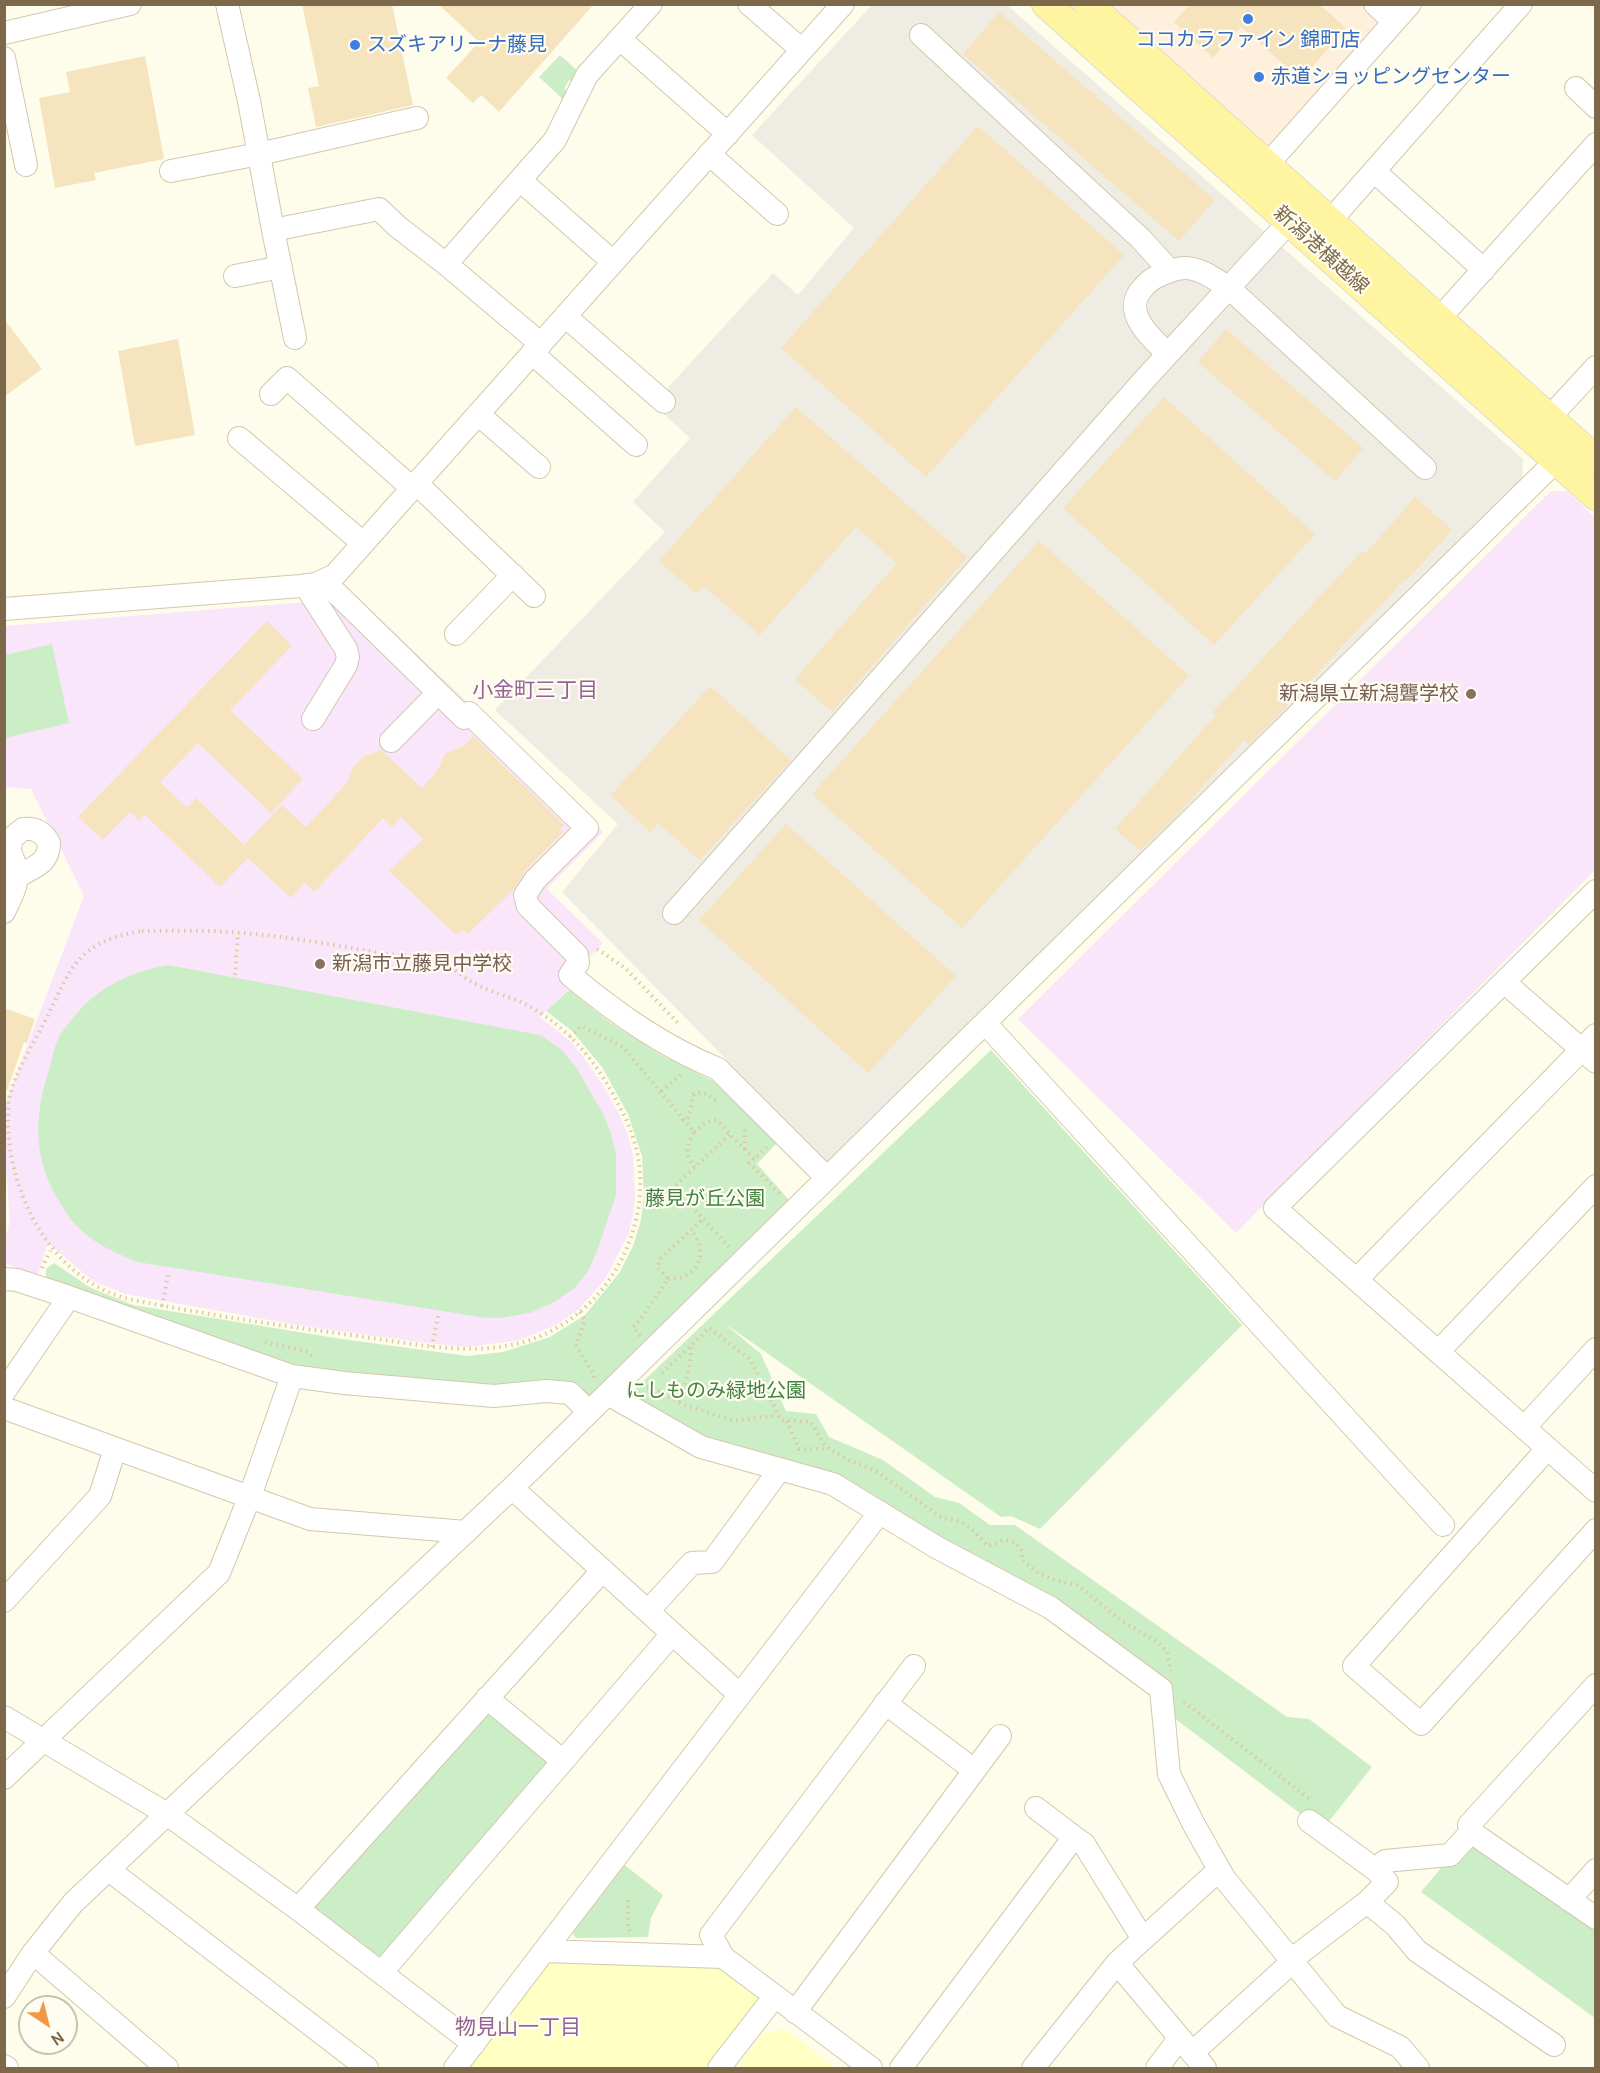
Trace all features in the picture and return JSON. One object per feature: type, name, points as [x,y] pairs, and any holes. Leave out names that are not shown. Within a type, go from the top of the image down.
[{"type":"main road","name":"新潟港横越線","points":[[1046,4],[1596,496]]},
{"type":"main road","name":"新潟港横越線","points":[[1088,4],[1596,460]]},
{"type":"street","points":[[4,33],[130,4]]},
{"type":"street","points":[[227,4],[295,338]]},
{"type":"street","points":[[446,264],[555,140],[587,75],[651,4]]},
{"type":"street","points":[[749,4],[802,50]]},
{"type":"street","points":[[4,609],[314,583],[335,575],[843,4]]},
{"type":"street","points":[[1375,4],[1394,22]]},
{"type":"street","points":[[1267,165],[1410,4]]},
{"type":"street","points":[[1330,221],[1521,4]]},
{"type":"street","points":[[921,36],[1141,239],[1170,271]]},
{"type":"street","points":[[620,39],[728,134]]},
{"type":"street","points":[[4,58],[26,165]]},
{"type":"street","points":[[1576,88],[1596,107]]},
{"type":"street","points":[[171,171],[259,154],[417,118]]},
{"type":"street","points":[[1439,319],[1596,144]]},
{"type":"street","points":[[709,154],[777,214]]},
{"type":"street","points":[[1374,171],[1484,270]]},
{"type":"street","points":[[520,180],[613,262]]},
{"type":"street","points":[[273,230],[379,209],[398,228],[446,264],[636,445]]},
{"type":"street","points":[[674,913],[1168,354],[1289,222]]},
{"type":"street","points":[[236,276],[281,267]]},
{"type":"street","points":[[1168,354],[1144,329],[1138,318],[1134,306],[1136,295],[1150,280],[1170,271],[1187,268],[1206,273],[1228,288],[1425,468]]},
{"type":"street","points":[[565,316],[664,402]]},
{"type":"street","points":[[1550,418],[1596,367]]},
{"type":"street","points":[[271,394],[287,378],[414,486],[534,596]]},
{"type":"street","points":[[478,414],[539,467]]},
{"type":"street","points":[[239,438],[363,543]]},
{"type":"street","points":[[4,1997],[33,1953],[73,1903],[512,1488],[1556,461]]},
{"type":"street","points":[[456,634],[513,575]]},
{"type":"street","points":[[314,583],[464,718],[469,713],[587,828],[535,880],[525,895],[528,906],[576,955],[578,963],[570,975],[640,1029],[717,1069],[827,1178]]},
{"type":"street","points":[[313,719],[348,657],[314,583]]},
{"type":"street","points":[[391,741],[438,693]]},
{"type":"street","points":[[4,912],[17,877]]},
{"type":"street","points":[[1596,891],[1275,1208],[1596,1491]]},
{"type":"street","points":[[1357,1279],[1591,1049],[1504,982]]},
{"type":"street","points":[[986,1024],[1443,1524]]},
{"type":"street","points":[[1438,1352],[1596,1186]]},
{"type":"street","points":[[4,1279],[18,1280],[69,1297],[292,1376],[344,1383],[494,1396],[546,1391],[570,1393],[589,1412]]},
{"type":"street","points":[[4,1392],[69,1297]]},
{"type":"street","points":[[1524,1428],[1596,1349]]},
{"type":"street","points":[[4,1778],[219,1573],[250,1496],[292,1376]]},
{"type":"street","points":[[608,1394],[701,1447],[833,1484],[936,1547],[1051,1608],[1161,1689],[1169,1774],[1193,1824],[1224,1878],[1337,2016],[1400,2048],[1411,2066]]},
{"type":"street","points":[[4,1408],[310,1519],[466,1532]]},
{"type":"street","points":[[4,1601],[100,1496],[115,1449]]},
{"type":"street","points":[[1547,1449],[1354,1666],[1421,1724],[1596,1530]]},
{"type":"street","points":[[648,1611],[692,1563],[712,1562],[780,1469]]},
{"type":"street","points":[[512,1488],[740,1695]]},
{"type":"street","points":[[455,2068],[880,1512]]},
{"type":"street","points":[[298,1909],[602,1571]]},
{"type":"street","points":[[381,1973],[672,1634]]},
{"type":"street","points":[[872,2068],[723,1957],[711,1935],[914,1666]]},
{"type":"street","points":[[1596,1685],[1469,1825],[1471,1832],[1596,1918]]},
{"type":"street","points":[[487,1698],[563,1761]]},
{"type":"street","points":[[885,1703],[974,1770]]},
{"type":"street","points":[[4,1717],[167,1814],[298,1909],[474,2044]]},
{"type":"street","points":[[795,2012],[1000,1736]]},
{"type":"street","points":[[1035,1808],[1084,1844],[1143,1939]]},
{"type":"street","points":[[1156,2068],[1192,2054],[1292,1961],[1367,1902],[1387,1882],[1376,1870],[1309,1821]]},
{"type":"street","points":[[1376,1870],[1385,1861],[1450,1855],[1471,1832]]},
{"type":"street","points":[[901,2068],[1074,1837]]},
{"type":"street","points":[[109,1870],[367,2068]]},
{"type":"street","points":[[1033,2068],[1117,1963],[1219,1870]]},
{"type":"street","points":[[1569,1900],[1596,1870]]},
{"type":"street","points":[[1367,1902],[1395,1925],[1417,1951],[1554,2045]]},
{"type":"street","points":[[544,1952],[723,1957]]},
{"type":"street","points":[[33,1953],[167,2068]]},
{"type":"street","points":[[1117,1963],[1192,2054]]},
{"type":"street","points":[[719,2068],[775,1996]]},
{"type":"path","points":[[142,931],[238,933],[282,937],[432,959],[447,964],[473,983],[534,1008],[570,1036],[598,1068],[633,1134],[640,1189],[637,1219],[629,1244],[608,1284],[580,1312],[544,1335],[513,1345],[468,1350],[432,1347],[309,1330],[118,1297],[102,1290],[65,1266],[50,1251],[30,1219],[14,1182],[7,1152],[7,1112],[9,1097],[23,1060],[64,981],[80,957],[100,942],[117,935],[142,931]]},
{"type":"path","points":[[235,975],[238,933]]},
{"type":"path","points":[[595,948],[624,968],[685,1030]]},
{"type":"path","points":[[570,1036],[582,1026],[623,1047],[661,1091],[682,1121],[694,1132]]},
{"type":"path","points":[[682,1121],[688,1118],[694,1094],[702,1092],[709,1094],[727,1108]]},
{"type":"path","points":[[695,1167],[687,1151],[688,1143],[694,1132],[705,1123],[716,1120],[754,1159],[782,1133]]},
{"type":"path","points":[[737,1120],[746,1128],[744,1149]]},
{"type":"path","points":[[730,1134],[674,1187],[732,1250]]},
{"type":"path","points":[[668,1279],[657,1268],[661,1258],[703,1219]]},
{"type":"path","points":[[642,1338],[633,1327],[668,1279],[694,1270],[700,1259],[701,1247],[698,1237],[691,1230]]},
{"type":"path","points":[[162,1306],[169,1271]]},
{"type":"path","points":[[580,1312],[585,1320],[576,1345],[594,1375],[595,1384],[585,1382]]},
{"type":"path","points":[[432,1347],[438,1316]]},
{"type":"path","points":[[262,1341],[308,1352],[319,1365]]},
{"type":"path","points":[[678,1401],[683,1391],[691,1346]]},
{"type":"path","points":[[647,1388],[654,1388],[678,1401],[735,1421],[778,1415]]},
{"type":"path","points":[[787,1421],[799,1449],[830,1449]]},
{"type":"path","points":[[628,1900],[628,1928],[644,1953]]},
{"type":"shaded area","points":[[872,5],[1007,5],[1523,459],[1522,479],[827,1162],[562,892],[618,824],[495,710],[665,532],[633,502],[690,438],[653,404],[773,273],[798,295],[854,228],[752,135]]},
{"type":"shaded area","name":"赤道ショッピングセンター","points":[[1104,5],[1397,5],[1268,149]]},
{"type":"shaded area","name":"新潟県立新潟聾学校","points":[[1551,491],[1567,491],[1595,518],[1595,870],[1236,1233],[1018,1019]]},
{"type":"shaded area","name":"新潟市立藤見中学校","points":[[347,587],[603,832],[547,889],[603,943],[563,984],[568,990],[540,1017],[570,1041],[582,1055],[603,1085],[619,1114],[633,1155],[635,1195],[633,1216],[628,1235],[605,1279],[579,1309],[556,1325],[520,1340],[467,1347],[426,1343],[297,1325],[125,1294],[93,1281],[48,1243],[37,1277],[5,1263],[5,1241],[10,1220],[4,1144],[6,1102],[84,896],[31,789],[5,787],[4,626],[332,600]]},
{"type":"green space","points":[[560,55],[580,73],[575,83],[569,80],[564,89],[570,93],[566,102],[539,77]]},
{"type":"green space","points":[[52,644],[69,723],[5,738],[5,655]]},
{"type":"green space","points":[[168,965],[540,1035],[561,1049],[576,1067],[601,1110],[610,1130],[616,1154],[616,1195],[588,1271],[575,1288],[554,1302],[530,1313],[486,1318],[137,1262],[89,1237],[73,1222],[62,1206],[45,1173],[41,1156],[38,1123],[40,1106],[54,1050],[68,1024],[99,993],[127,977]]},
{"type":"green space","name":"藤見が丘公園","points":[[569,990],[611,1023],[659,1054],[713,1081],[777,1143],[757,1164],[790,1201],[602,1390],[584,1397],[317,1373],[257,1355],[46,1282],[46,1269],[54,1263],[91,1288],[133,1305],[335,1338],[467,1356],[503,1352],[550,1337],[585,1315],[620,1272],[633,1246],[641,1220],[644,1198],[642,1156],[628,1114],[602,1067],[572,1031],[546,1011]]},
{"type":"green space","name":"にしものみ緑地公園","points":[[991,1050],[1242,1325],[1040,1529],[1011,1516],[1001,1517],[724,1323],[761,1354],[786,1411],[816,1414],[829,1437],[883,1460],[935,1497],[959,1503],[990,1525],[1015,1525],[1287,1717],[1309,1719],[1372,1767],[1322,1830],[1169,1714],[1161,1689],[880,1512],[642,1413],[633,1391]]},
{"type":"green space","points":[[487,1698],[563,1761],[381,1973],[298,1909]]},
{"type":"green space","points":[[1471,1832],[1595,1918],[1595,2018],[1421,1892]]},
{"type":"green space","points":[[622,1863],[663,1895],[651,1918],[648,1937],[576,1938],[571,1931]]},
{"type":"sand","points":[[557,1960],[719,1962],[762,1994],[705,2068],[467,2068],[543,1965]]},
{"type":"sand","points":[[784,2029],[833,2065],[830,2068],[736,2068],[763,2033]]},
{"type":"building","name":"スズキアリーナ藤見","points":[[302,4],[392,4],[413,105],[316,127],[308,88],[319,86]]},
{"type":"building","points":[[438,4],[594,4],[499,112],[481,95],[473,103],[446,78],[479,42]]},
{"type":"building","points":[[1190,4],[1319,4],[1346,28],[1301,80],[1241,27],[1213,58],[1174,22]]},
{"type":"building","points":[[999,12],[1215,200],[1179,241],[963,54]]},
{"type":"building","points":[[145,56],[164,159],[94,173],[96,180],[55,188],[39,98],[70,92],[66,72]]},
{"type":"building","points":[[978,126],[1124,255],[926,477],[781,348]]},
{"type":"building","points":[[4,319],[42,369],[4,397]]},
{"type":"building","points":[[1226,329],[1363,448],[1335,481],[1198,362]]},
{"type":"building","points":[[178,339],[195,435],[135,446],[118,351]]},
{"type":"building","points":[[1164,397],[1315,534],[1214,645],[1063,508]]},
{"type":"building","points":[[796,407],[967,557],[832,712],[795,679],[897,563],[856,527],[760,635],[704,586],[697,594],[659,561]]},
{"type":"building","points":[[1415,497],[1452,530],[1249,745],[1244,740],[1176,816],[1140,851],[1115,829],[1216,715],[1213,712],[1362,551],[1365,554]]},
{"type":"building","points":[[1039,541],[1189,676],[962,928],[812,794]]},
{"type":"building","points":[[267,621],[292,646],[230,710],[303,779],[271,813],[198,743],[160,782],[187,808],[196,798],[244,845],[282,805],[306,827],[347,783],[352,769],[363,757],[381,750],[422,788],[437,771],[445,754],[465,745],[473,736],[564,825],[560,829],[563,832],[525,871],[513,890],[468,934],[463,930],[456,935],[389,871],[423,839],[401,817],[392,827],[383,818],[314,892],[305,882],[291,898],[248,858],[220,887],[145,815],[139,821],[130,812],[103,840],[78,817]]},
{"type":"building","points":[[710,686],[791,760],[700,860],[658,823],[650,832],[611,795]]},
{"type":"building","points":[[786,824],[956,976],[868,1073],[699,920]]},
{"type":"building","points":[[4,1008],[35,1019],[27,1043],[24,1042],[7,1091],[4,1090]]},
{"type":"place","name":"ココカラファイン 錦町店","points":[[1248,19]]},
{"type":"place","name":"スズキアリーナ藤見","points":[[355,45]]},
{"type":"place","name":"赤道ショッピングセンター","points":[[1259,77]]},
{"type":"place","name":"新潟県立新潟聾学校","points":[[1471,694]]},
{"type":"place","name":"新潟市立藤見中学校","points":[[320,964]]},
{"type":"district","name":"小金町三丁目","points":[[535,691]]},
{"type":"district","name":"物見山一丁目","points":[[518,2028]]}]
